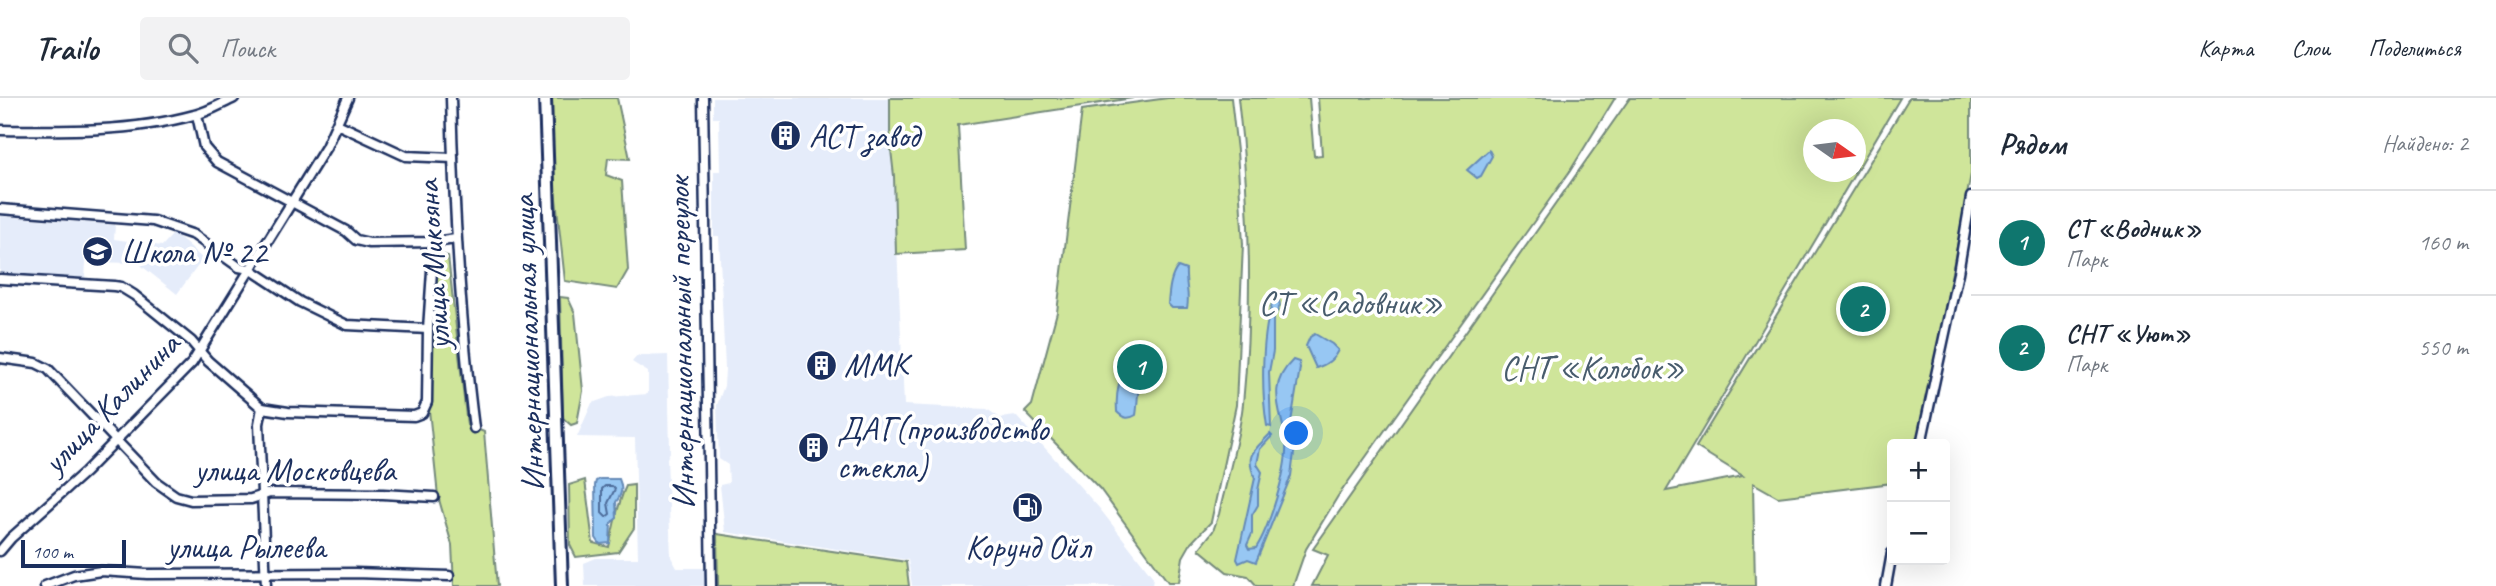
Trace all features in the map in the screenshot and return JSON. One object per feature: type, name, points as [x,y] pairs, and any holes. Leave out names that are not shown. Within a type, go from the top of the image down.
[{"type":"main road","name":"Интернациональная улица","points":[[545,98],[562,586]]},
{"type":"street","points":[[0,130],[136,126],[197,115],[234,98]]},
{"type":"street","name":"улица Калинина","points":[[0,551],[116,441],[192,363],[326,146],[348,98]]},
{"type":"street","name":"улица Микояна","points":[[451,98],[456,239],[464,353],[474,428]]},
{"type":"street","name":"Интернациональный переулок","points":[[704,98],[711,586]]},
{"type":"street","points":[[197,115],[204,147],[213,158],[229,170],[291,201],[362,242],[435,242],[456,239]]},
{"type":"street","points":[[337,124],[406,156],[453,158]]},
{"type":"street","points":[[1922,439],[1958,273],[1971,197]]},
{"type":"street","points":[[0,209],[153,221],[194,235],[239,267],[250,269],[300,302],[347,325],[428,330]]},
{"type":"street","points":[[0,279],[121,287],[191,341],[262,408],[350,415],[419,414],[425,409],[427,402],[428,330],[435,242]]},
{"type":"street","name":"улица Московцева","points":[[0,358],[36,363],[48,369],[156,482],[176,496],[198,500],[251,499],[270,493],[434,497]]},
{"type":"street","points":[[262,408],[259,424],[266,586]]},
{"type":"street","points":[[1886,586],[1890,565]]},
{"type":"street","name":"улица Рылеева","points":[[45,586],[92,571],[136,574],[449,576]]},
{"type":"shaded area","points":[[713,98],[890,98],[904,405],[987,409],[1000,418],[1016,416],[1100,509],[1153,577],[1152,586],[912,586],[908,560],[725,532],[720,485],[729,483],[728,465],[719,459],[717,405],[724,386],[725,369],[719,236],[714,236],[714,171],[720,171],[719,118],[713,118]]},
{"type":"shaded area","name":"Школа № 22","points":[[0,216],[115,225],[114,239],[162,246],[174,233],[203,259],[177,294],[138,263],[86,262],[85,280],[0,273]]},
{"type":"shaded area","points":[[668,355],[670,452],[667,458],[671,557],[677,568],[711,568],[711,586],[585,586],[584,563],[596,558],[638,558],[635,438],[577,437],[592,403],[609,397],[648,394],[648,372],[632,362],[637,356]]},
{"type":"green space","points":[[551,98],[617,98],[630,159],[608,158],[606,175],[622,181],[628,270],[617,289],[565,281],[553,171]]},
{"type":"green space","points":[[890,98],[1133,98],[958,125],[965,250],[896,254]]},
{"type":"green space","points":[[1168,98],[1231,98],[1243,244],[1236,405],[1211,522],[1191,543],[1183,557],[1179,582],[1168,582],[1100,489],[1025,412],[1032,405],[1057,312],[1082,110]]},
{"type":"green space","name":"СТ «Садовник»","points":[[1238,98],[1309,98],[1314,156],[1322,155],[1318,98],[1615,98],[1570,171],[1338,496],[1306,549],[1293,586],[1257,586],[1248,576],[1227,572],[1199,549],[1213,531],[1219,514],[1243,404],[1249,251]]},
{"type":"green space","name":"СНТ «Колобок»","points":[[1630,98],[1900,98],[1866,155],[1866,119],[1803,119],[1803,182],[1850,182],[1666,491],[1743,476],[1696,447],[1858,182],[1866,182],[1866,168],[1909,98],[1971,98],[1971,174],[1920,439],[1887,439],[1887,484],[1778,497],[1753,483],[1755,586],[1312,586],[1328,555],[1313,549]]},
{"type":"green space","points":[[439,254],[448,256],[467,425],[484,432],[497,586],[454,586],[452,545],[438,496],[429,410],[431,329]]},
{"type":"green space","points":[[560,297],[568,298],[575,313],[583,391],[577,423],[571,425],[563,418]]},
{"type":"green space","points":[[585,480],[593,543],[609,547],[623,493],[626,486],[634,485],[634,528],[618,552],[576,557],[570,545],[569,485]]},
{"type":"green space","points":[[717,534],[906,562],[909,586],[718,586]]},
{"type":"water","points":[[1489,150],[1492,156],[1481,176],[1477,178],[1467,170]]},
{"type":"water","points":[[1178,267],[1186,270],[1187,308],[1172,308],[1168,304],[1169,289]]},
{"type":"water","points":[[1274,298],[1279,300],[1280,306],[1273,319],[1273,351],[1269,372],[1271,427],[1267,426],[1265,412],[1263,361]]},
{"type":"water","points":[[1315,334],[1338,350],[1329,362],[1316,368],[1306,346],[1310,337]]},
{"type":"water","points":[[1141,344],[1146,346],[1149,360],[1140,378],[1136,415],[1126,418],[1117,412],[1119,384],[1129,356]]},
{"type":"water","points":[[1293,360],[1299,362],[1300,368],[1291,422],[1294,453],[1291,476],[1256,562],[1248,559],[1239,563],[1237,559],[1255,478],[1251,458],[1270,434],[1272,436],[1260,449],[1257,464],[1262,472],[1258,505],[1252,515],[1252,534],[1247,545],[1249,549],[1256,548],[1261,539],[1281,482],[1286,443],[1277,390],[1284,370]]},
{"type":"water","points":[[600,479],[619,479],[621,494],[616,502],[617,518],[611,523],[610,543],[600,544],[596,538],[595,485]]},
{"type":"place","name":"АСТ завод","points":[[786,136]]},
{"type":"place","name":"Школа № 22","points":[[98,252]]},
{"type":"place","name":"СНТ «Уют»","points":[[1863,309]]},
{"type":"place","name":"ММК","points":[[821,365]]},
{"type":"place","name":"СТ «Водник»","points":[[1140,367]]},
{"type":"place","name":"ДАГ(производство стекла)","points":[[814,448]]},
{"type":"place","name":"Корунд Ойл","points":[[1028,507]]}]
